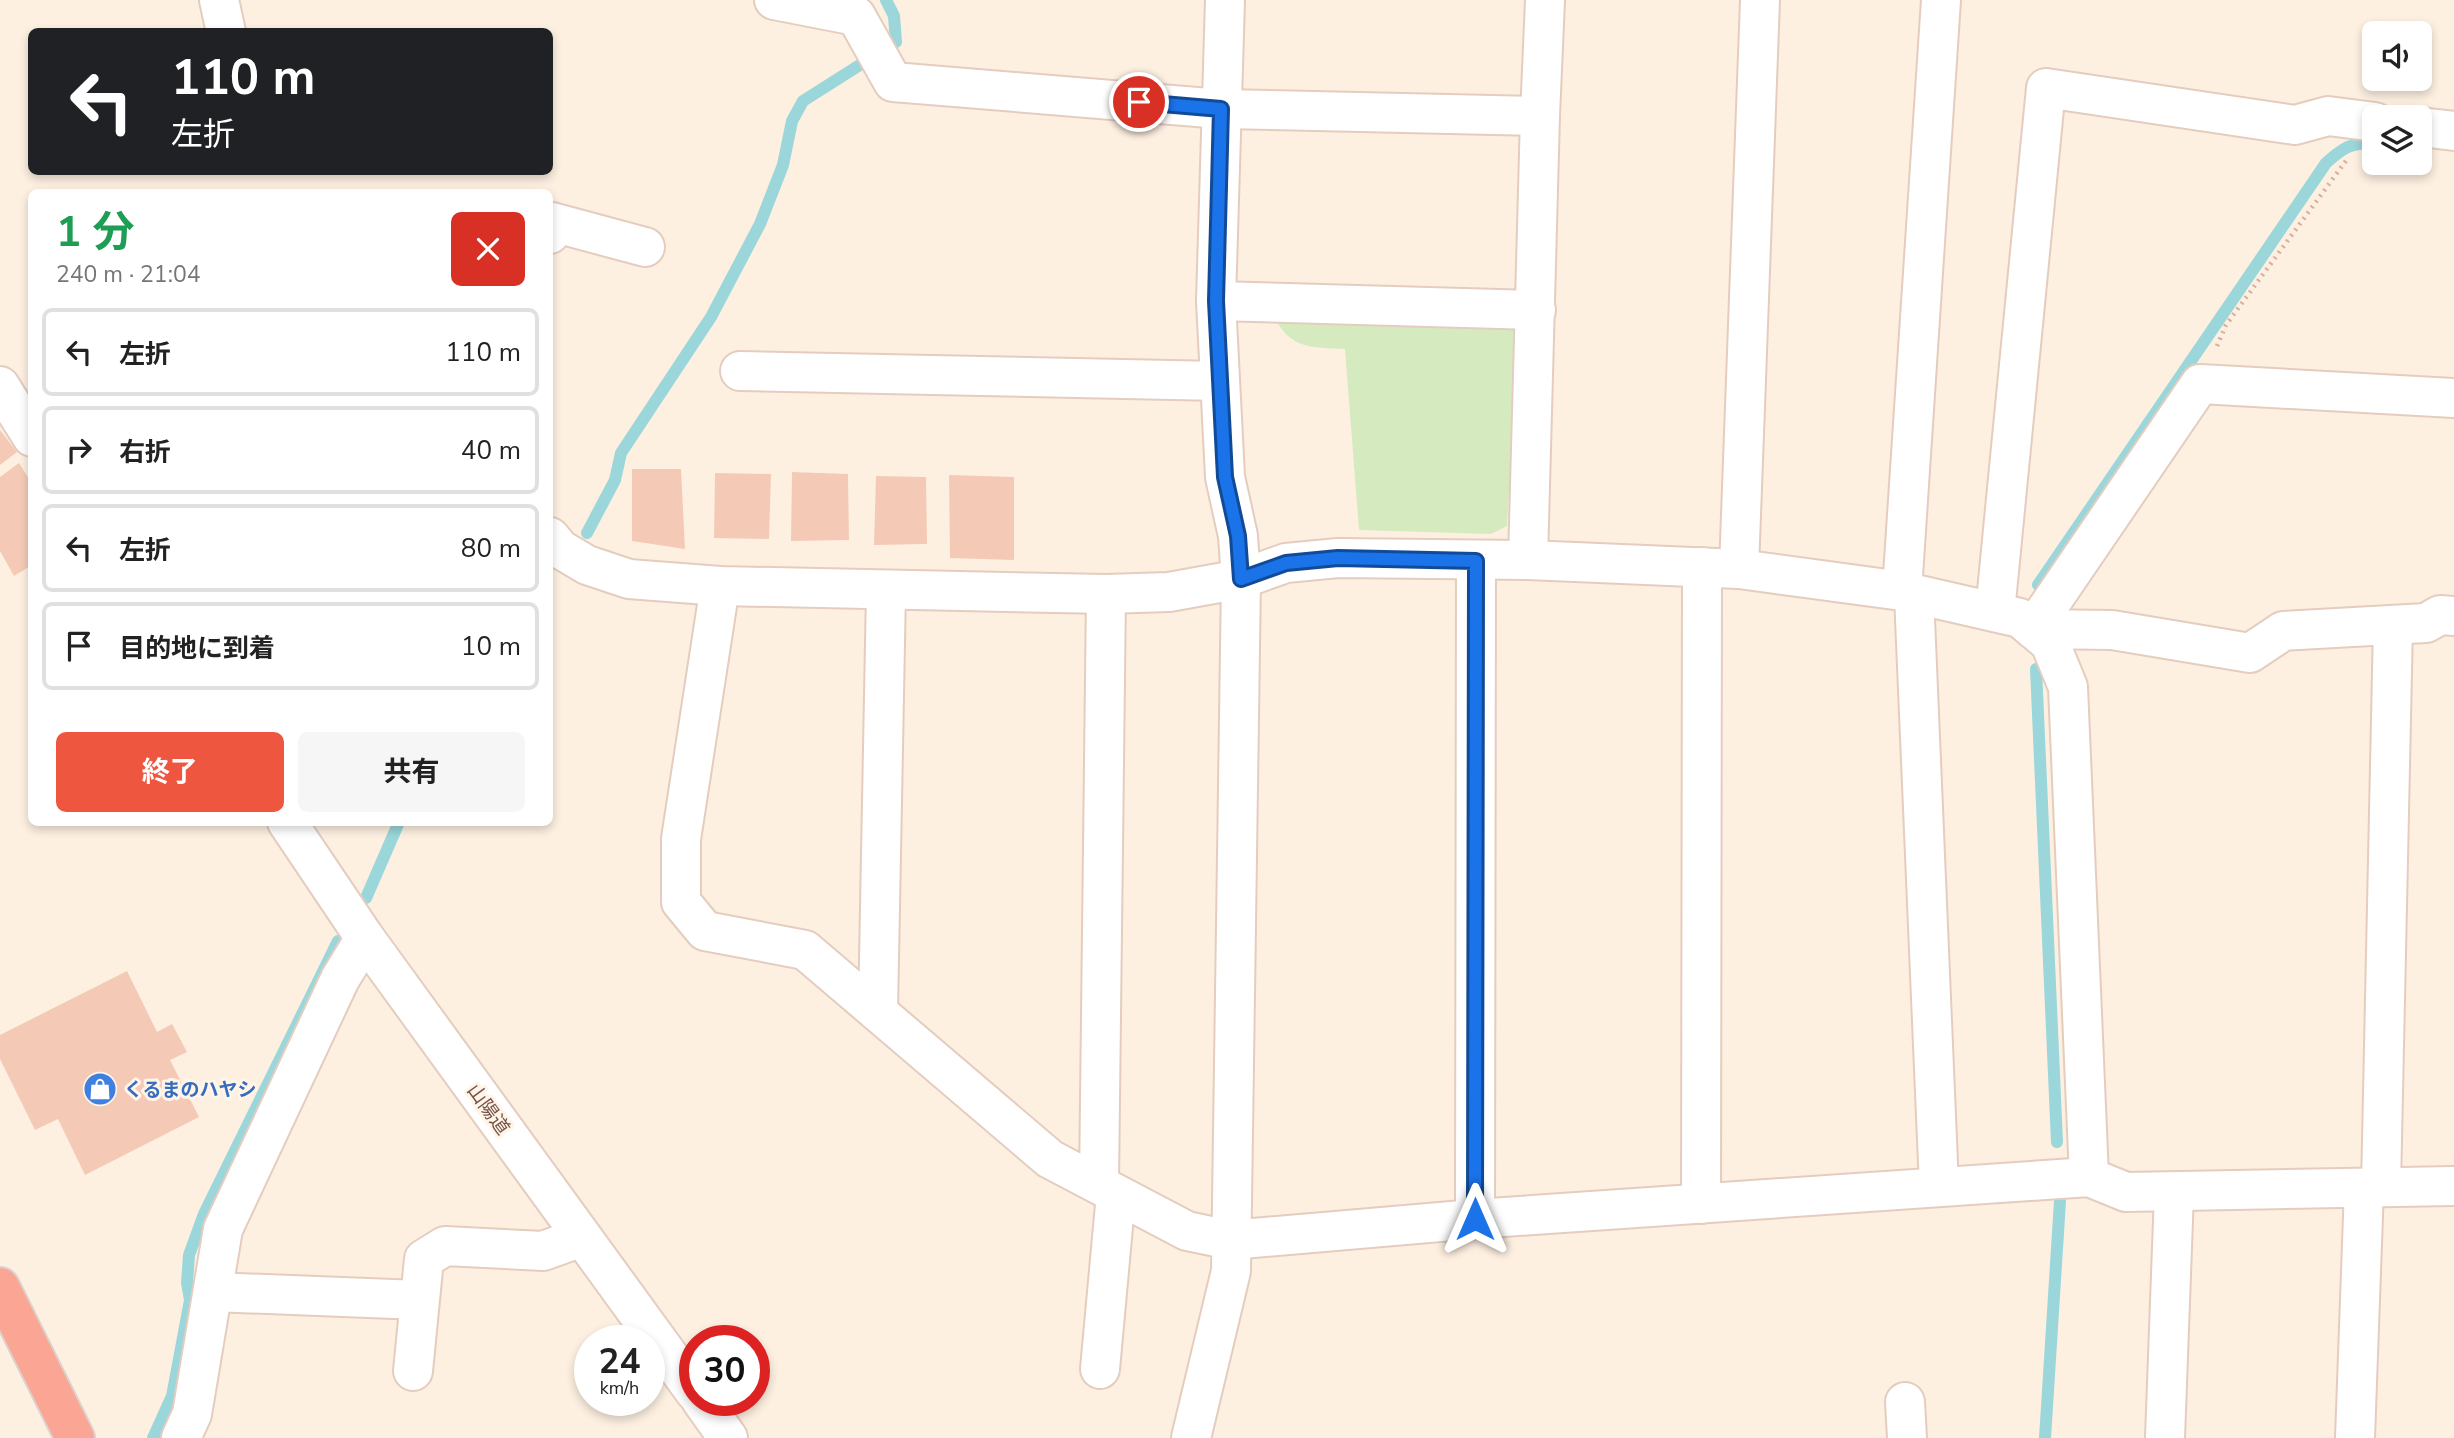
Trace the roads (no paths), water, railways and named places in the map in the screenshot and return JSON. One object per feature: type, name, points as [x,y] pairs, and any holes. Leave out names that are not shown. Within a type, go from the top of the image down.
[{"type":"highway","points":[[0,1287],[75,1438]]},
{"type":"street","points":[[219,0],[225,28]]},
{"type":"street","points":[[774,0],[856,16],[893,82],[1221,109],[1539,116]]},
{"type":"street","points":[[1191,1438],[1231,1271],[1241,579],[1238,536],[1225,477],[1216,301],[1225,0]]},
{"type":"street","points":[[1528,561],[1539,116],[1545,0]]},
{"type":"street","points":[[1701,1204],[1721,568],[1760,0]]},
{"type":"street","points":[[1939,1187],[1908,593],[1941,0]]},
{"type":"street","points":[[1996,612],[2046,88],[2295,125],[2328,116],[2362,120]]},
{"type":"street","points":[[553,222],[645,247]]},
{"type":"street","points":[[1216,301],[1536,310]]},
{"type":"street","points":[[740,371],[1220,381]]},
{"type":"street","points":[[2033,629],[2200,384],[2454,398]]},
{"type":"street","points":[[0,386],[28,431]]},
{"type":"street","points":[[553,541],[560,549],[587,565],[629,579],[720,586],[1106,594],[1169,592],[1241,579],[1286,563],[1338,558],[1528,561],[1721,568],[1908,593],[2020,618],[2050,643],[2067,687],[2089,1177]]},
{"type":"street","points":[[1475,1219],[1476,561]]},
{"type":"street","points":[[720,586],[681,839],[681,902],[705,931],[805,950],[1050,1159],[1187,1231],[1230,1240],[1475,1219],[2089,1177],[2126,1192],[2454,1186]]},
{"type":"street","points":[[878,1012],[886,590]]},
{"type":"street","points":[[1100,1369],[1108,1189],[1106,594]]},
{"type":"street","points":[[2033,629],[2112,630],[2250,653],[2283,631],[2426,623],[2440,615],[2454,616]]},
{"type":"street","points":[[2355,1438],[2372,1188],[2393,625]]},
{"type":"street","name":"山陽道","points":[[290,826],[365,938],[679,1370]]},
{"type":"street","points":[[181,1438],[192,1414],[213,1292],[215,1263],[223,1229],[340,979],[365,938]]},
{"type":"street","points":[[2165,1438],[2175,1193]]},
{"type":"street","points":[[413,1371],[424,1259],[445,1246],[543,1251],[582,1237]]},
{"type":"street","points":[[213,1292],[419,1300]]},
{"type":"street","points":[[712,1416],[728,1438]]},
{"type":"waterway","points":[[587,533],[615,480],[621,453],[711,317],[760,224],[783,165],[792,121],[803,101],[896,42],[894,16],[886,0]]},
{"type":"waterway","points":[[2038,585],[2326,163],[2348,147],[2362,144]]},
{"type":"waterway","points":[[2036,669],[2057,1142]]},
{"type":"waterway","points":[[366,898],[397,826]]},
{"type":"waterway","points":[[153,1438],[172,1396],[190,1300],[187,1283],[189,1255],[204,1214],[338,941]]},
{"type":"waterway","points":[[2045,1438],[2060,1201]]},
{"type":"place","name":"くるまのハヤシ","points":[[100,1089]]}]
